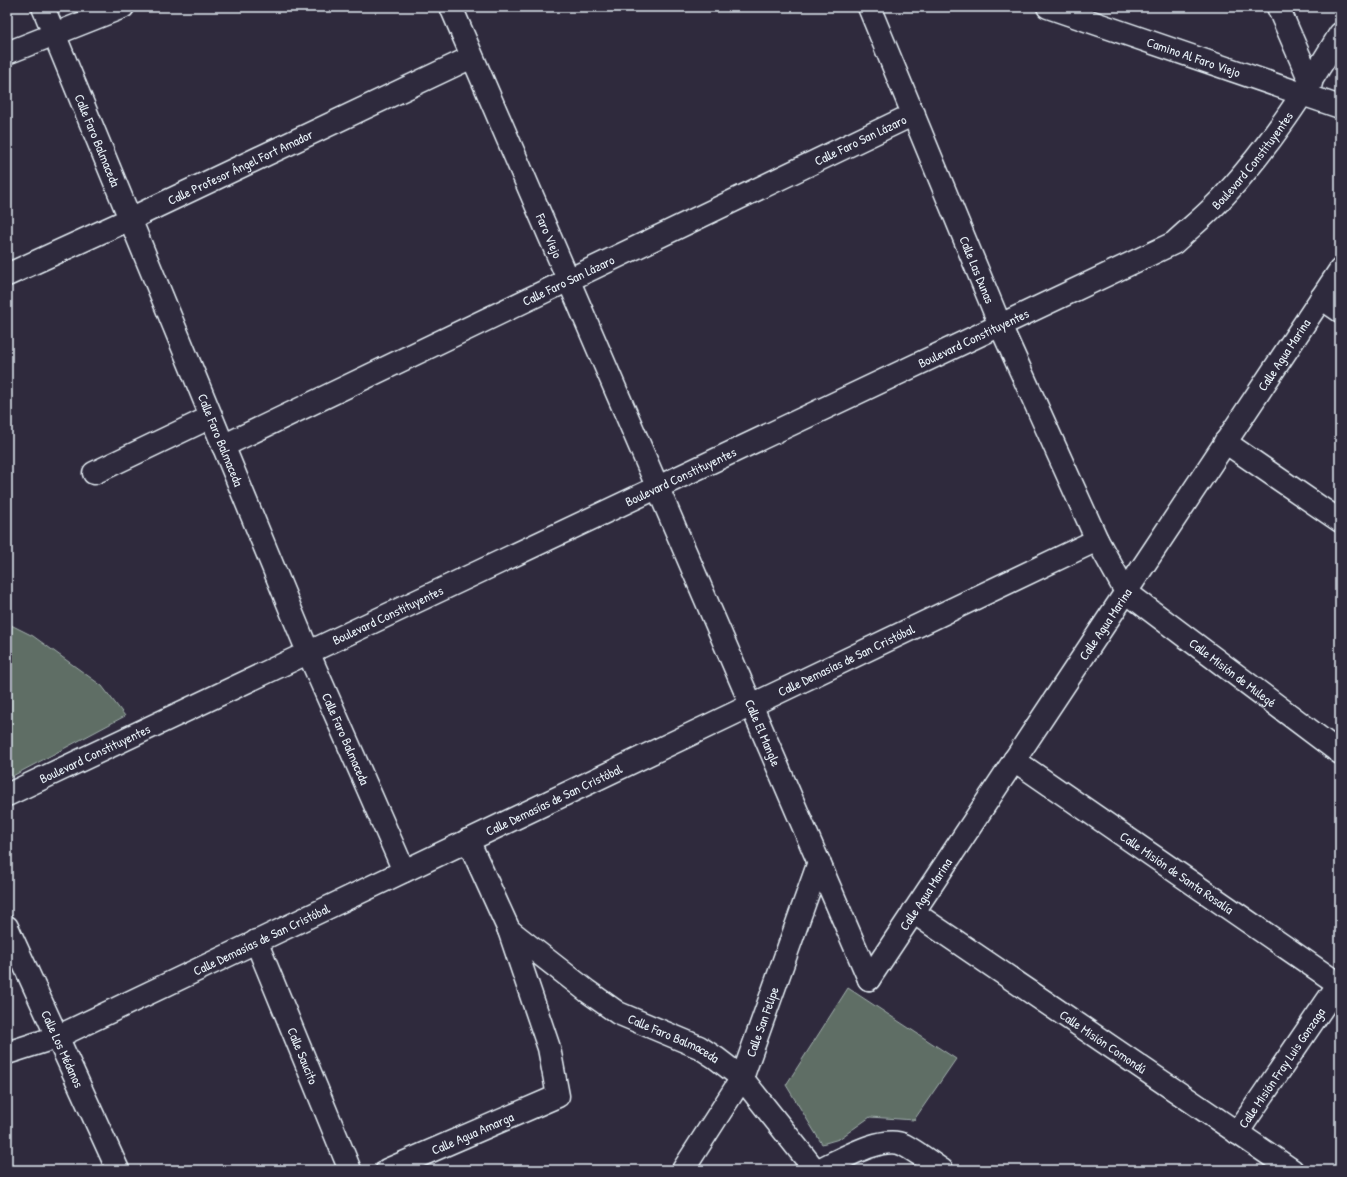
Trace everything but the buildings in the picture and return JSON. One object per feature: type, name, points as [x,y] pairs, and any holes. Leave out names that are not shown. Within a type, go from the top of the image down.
[{"type":"street","name":"Calle Faro Balmaceda","points":[[43,7],[308,652],[404,871]]},
{"type":"street","points":[[7,53],[123,7]]},
{"type":"street","name":"Faro Viejo","points":[[452,7],[472,57],[658,487]]},
{"type":"street","name":"Calle Las Dunas","points":[[869,7],[1000,325],[1097,540],[1126,592]]},
{"type":"street","name":"Camino Al Faro Viejo","points":[[1048,7],[1307,89],[1340,107]]},
{"type":"street","points":[[1278,7],[1307,89]]},
{"type":"street","name":"Boulevard Constituyentes","points":[[7,795],[1174,243],[1225,196],[1307,89],[1340,34]]},
{"type":"street","name":"Calle Profesor Ángel Fort Amador","points":[[7,275],[130,219],[472,57]]},
{"type":"street","name":"Calle Faro San Lázaro","points":[[223,446],[914,114]]},
{"type":"street","name":"Calle Agua Marina","points":[[869,979],[1340,270]]},
{"type":"street","points":[[1321,298],[1340,311]]},
{"type":"street","points":[[94,473],[211,417]]},
{"type":"street","points":[[1225,442],[1340,521]]},
{"type":"street","name":"Calle El Mangle","points":[[658,487],[869,979]]},
{"type":"street","name":"Calle Demasías de San Cristóbal","points":[[7,1053],[56,1037],[1097,540]]},
{"type":"street","name":"Calle Misión de Mulegé","points":[[1126,592],[1340,753]]},
{"type":"street","name":"Calle Misión de Santa Rosalía","points":[[1014,760],[1340,984]]},
{"type":"street","name":"Calle Faro Balmaceda","points":[[468,840],[509,930],[549,1048],[558,1096]]},
{"type":"street","name":"Calle San Felipe","points":[[683,1170],[742,1078],[819,862]]},
{"type":"street","name":"Calle Misión Comondú","points":[[913,912],[1292,1170]]},
{"type":"street","name":"Calle Los Médanos","points":[[7,927],[118,1170]]},
{"type":"street","name":"Calle Faro Balmaceda","points":[[509,930],[603,1004],[699,1047],[742,1078],[816,1170]]},
{"type":"street","name":"Calle Saucito","points":[[256,941],[350,1170]]},
{"type":"street","name":"Calle Misión Fray Luis Gonzaga","points":[[1237,1133],[1340,984]]},
{"type":"street","name":"Calle Agua Amarga","points":[[387,1170],[558,1096]]},
{"type":"street","points":[[816,1170],[876,1144],[888,1142],[903,1144],[942,1170]]},
{"type":"green space","points":[[7,623],[33,636],[102,686],[125,716],[7,779]]},
{"type":"green space","points":[[848,988],[956,1059],[914,1120],[870,1117],[839,1139],[822,1144],[786,1085]]}]
